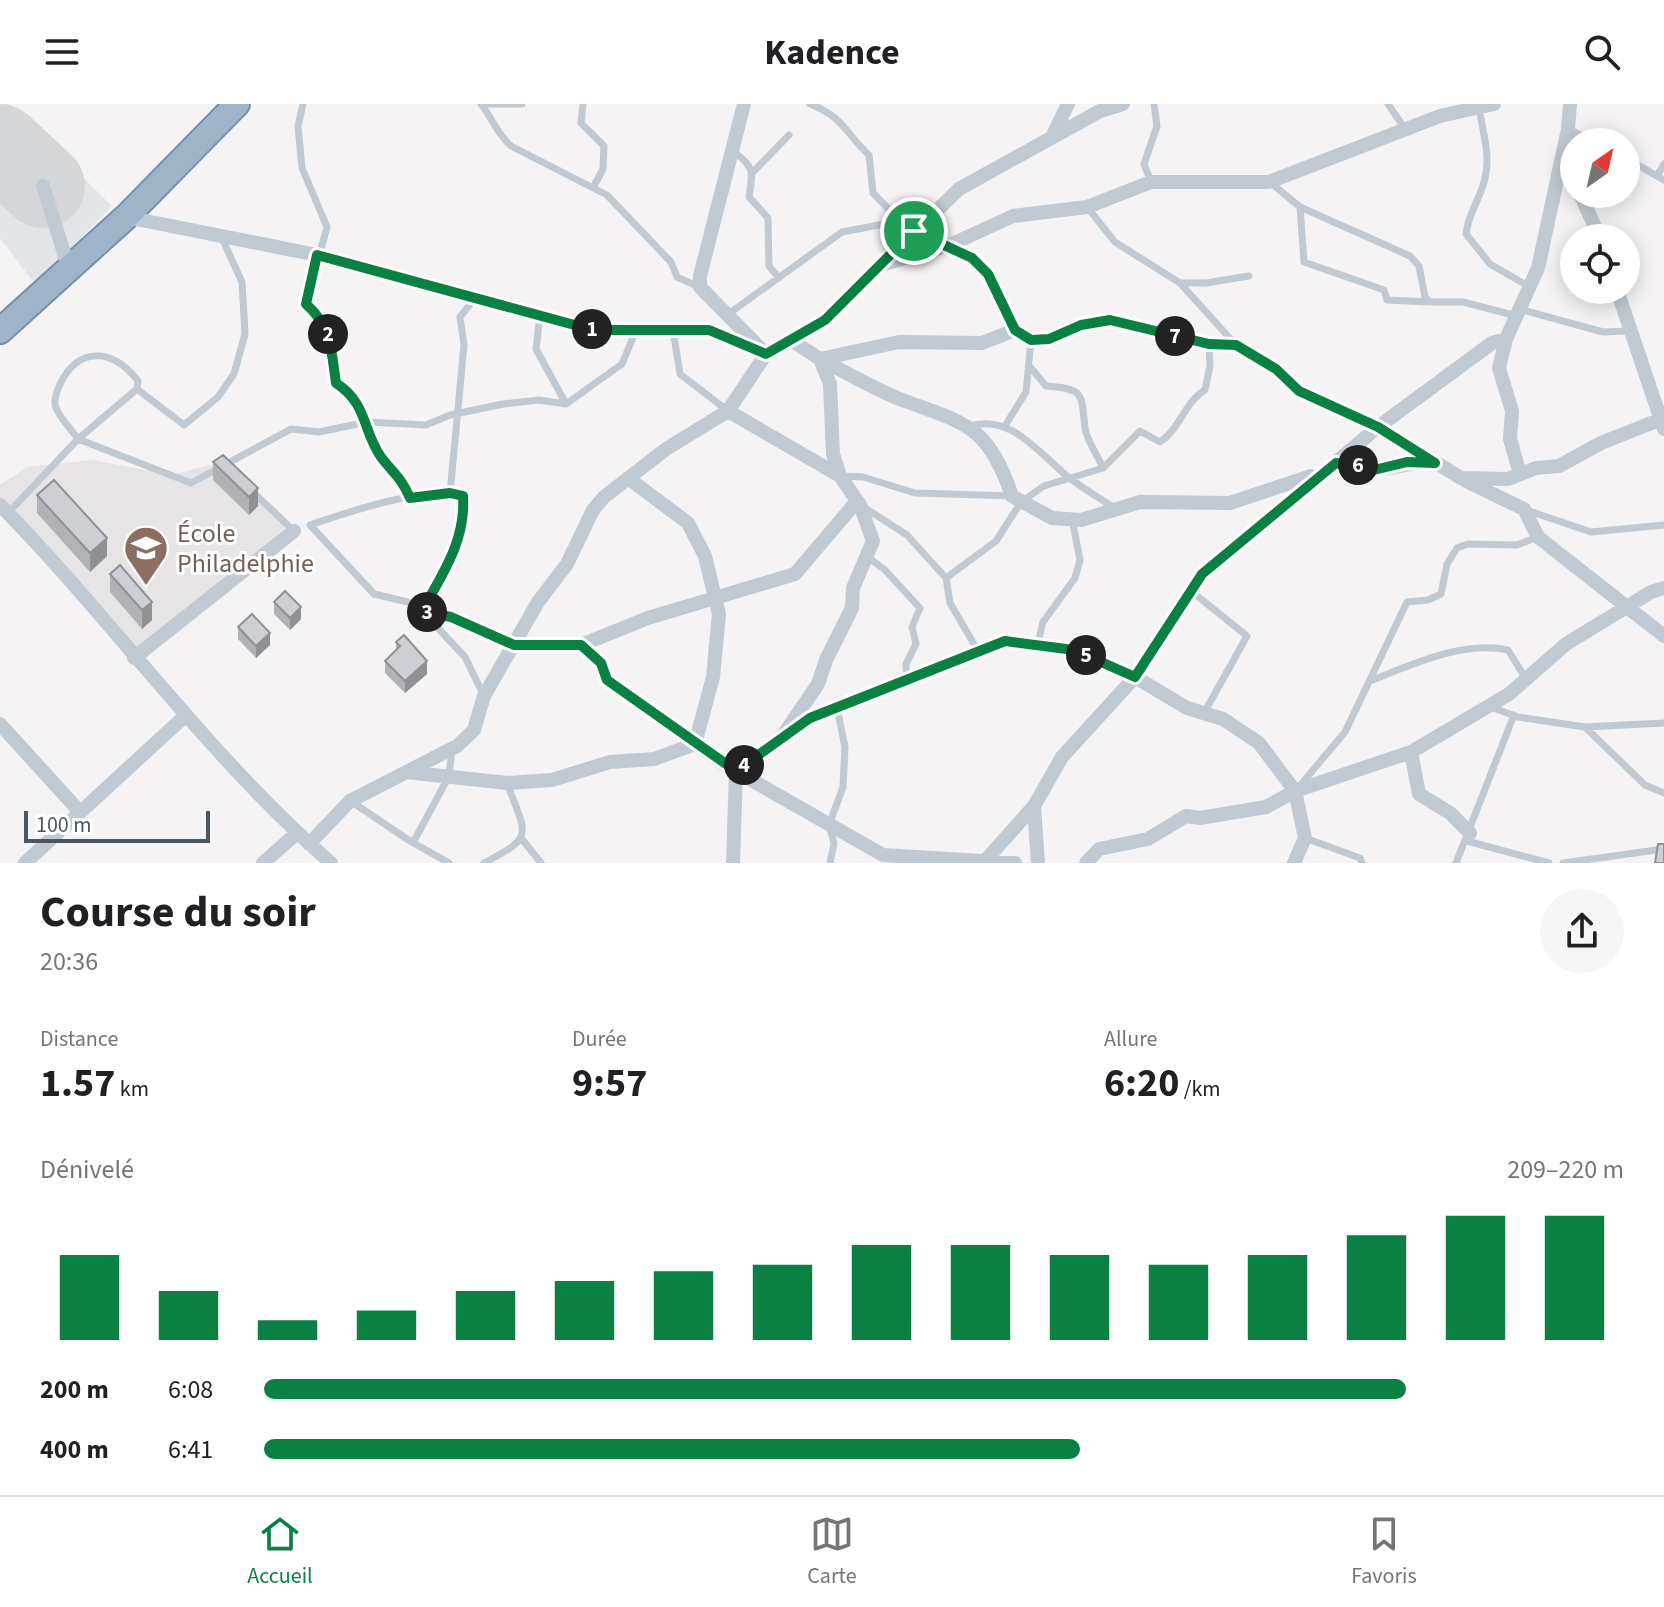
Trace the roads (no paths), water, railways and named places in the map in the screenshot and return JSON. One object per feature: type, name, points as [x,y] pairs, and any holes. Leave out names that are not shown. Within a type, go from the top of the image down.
[{"type":"highway","points":[[0,331],[126,217],[237,104]]},
{"type":"street","points":[[744,104],[700,276],[700,287],[766,354]]},
{"type":"street","points":[[1052,138],[1068,104]]},
{"type":"street","points":[[309,844],[350,801],[452,748],[474,730],[484,696],[538,602],[567,564],[593,510],[628,478],[666,449],[728,411],[766,354],[825,320],[959,189],[1100,111],[1123,104]]},
{"type":"street","points":[[1568,128],[1570,104]]},
{"type":"street","points":[[879,266],[950,245],[1013,216],[1087,207],[1151,182],[1269,182],[1440,116],[1487,106]]},
{"type":"street","points":[[1520,474],[1510,439],[1512,411],[1499,368],[1506,339],[1538,268],[1560,166]]},
{"type":"street","points":[[43,186],[69,269]]},
{"type":"street","points":[[126,217],[317,255],[593,330],[709,330],[766,354]]},
{"type":"street","points":[[1461,478],[1508,479],[1536,468],[1559,466],[1601,443],[1663,423],[1622,304]]},
{"type":"street","points":[[820,359],[899,342],[982,343],[1015,330],[1031,340],[1049,339],[1081,325],[1110,320],[1209,344],[1236,345],[1276,369],[1299,391],[1378,427],[1461,478],[1524,509],[1538,537],[1664,636]]},
{"type":"street","points":[[982,862],[1034,806],[1062,757],[1135,677],[1202,574],[1378,427],[1492,343],[1506,339]]},
{"type":"street","points":[[791,340],[820,359],[895,397],[970,426],[983,438],[1017,499],[1052,518],[1072,519],[1140,502],[1230,503],[1295,484],[1336,463],[1374,470],[1407,462],[1435,463]]},
{"type":"street","points":[[782,737],[818,684],[826,660],[852,608],[853,588],[873,541],[858,503],[840,476],[833,454],[830,384],[820,359]]},
{"type":"street","points":[[728,411],[840,476]]},
{"type":"street","points":[[628,478],[688,523],[705,556],[719,614],[713,677],[695,744]]},
{"type":"street","points":[[422,611],[451,617],[514,645],[581,645],[648,618],[795,574],[837,520],[858,503]]},
{"type":"street","points":[[3,513],[185,716],[297,833],[331,863]]},
{"type":"street","points":[[134,658],[294,531]]},
{"type":"street","points":[[1086,863],[1099,849],[1148,839],[1186,816],[1200,818],[1219,812],[1266,807],[1295,791],[1411,752],[1489,706],[1566,644],[1651,592],[1664,588]]},
{"type":"street","points":[[736,771],[810,718],[1005,641],[1038,643],[1074,650],[1135,677],[1187,708],[1223,719],[1259,743],[1295,791],[1305,838],[1294,863]]},
{"type":"street","points":[[581,645],[601,663],[607,680],[695,744],[736,771],[883,855],[1015,863]]},
{"type":"street","points":[[25,863],[185,716]]},
{"type":"street","points":[[0,724],[80,812]]},
{"type":"street","points":[[406,772],[507,783],[552,780],[610,762],[654,759],[695,744]]},
{"type":"street","points":[[1411,752],[1419,794],[1450,813],[1468,837]]},
{"type":"street","points":[[733,863],[736,771]]},
{"type":"street","points":[[1034,806],[1038,863]]},
{"type":"street","points":[[263,863],[297,833]]},
{"type":"lane","points":[[303,104],[298,126],[302,168],[327,227],[306,304],[321,317],[328,334],[336,383],[352,394],[380,456],[401,476],[410,498]]},
{"type":"lane","points":[[481,104],[497,124],[502,139],[594,186],[671,262],[677,277],[700,287]]},
{"type":"lane","points":[[488,104],[522,104]]},
{"type":"lane","points":[[583,104],[581,123],[604,146],[603,169],[594,186]]},
{"type":"lane","points":[[810,104],[830,112],[849,127],[856,143],[869,155],[873,193],[900,221],[914,231],[950,245],[972,258],[988,274],[1015,330]]},
{"type":"lane","points":[[1151,182],[1144,164],[1157,126],[1154,104]]},
{"type":"lane","points":[[1388,104],[1405,129]]},
{"type":"lane","points":[[1487,106],[1486,177],[1466,234],[1490,264],[1530,287]]},
{"type":"lane","points":[[752,173],[789,135]]},
{"type":"lane","points":[[733,151],[750,164],[749,197],[768,218],[769,266],[779,278]]},
{"type":"lane","points":[[1640,166],[1660,178],[1664,164]]},
{"type":"lane","points":[[1269,182],[1300,207],[1410,256],[1419,266],[1425,297],[1430,302]]},
{"type":"lane","points":[[1087,207],[1115,242],[1180,283],[1236,345]]},
{"type":"lane","points":[[1300,207],[1304,262],[1384,290],[1387,300],[1463,302],[1603,332],[1631,331]]},
{"type":"lane","points":[[727,315],[842,232],[900,221]]},
{"type":"lane","points":[[137,389],[184,425],[218,397],[234,374],[245,334],[242,282],[221,236]]},
{"type":"lane","points":[[1180,283],[1206,283],[1249,276]]},
{"type":"lane","points":[[450,493],[460,413],[459,377],[464,345],[460,317],[476,296]]},
{"type":"lane","points":[[540,315],[536,349],[566,404]]},
{"type":"lane","points":[[3,513],[78,439],[137,389],[138,381],[132,373],[102,356],[88,354],[69,366],[55,394],[56,407],[78,439],[191,483],[291,429],[319,432],[367,422],[426,425],[460,413],[539,400],[566,404],[622,364],[636,330]]},
{"type":"lane","points":[[673,330],[680,374],[728,411]]},
{"type":"lane","points":[[1005,426],[1026,392],[1031,368],[1031,340]]},
{"type":"lane","points":[[840,476],[863,477],[915,493],[1017,499],[1044,486],[1103,468],[1140,431],[1160,442],[1169,436],[1192,398],[1205,390],[1210,366],[1209,344]]},
{"type":"lane","points":[[1031,368],[1046,386],[1071,388],[1081,396],[1085,407],[1085,431],[1103,468]]},
{"type":"lane","points":[[970,426],[987,421],[1005,426],[1027,440],[1070,478],[1117,509]]},
{"type":"lane","points":[[223,464],[234,474]]},
{"type":"lane","points":[[244,483],[294,531]]},
{"type":"lane","points":[[422,611],[457,546],[465,520],[463,496],[450,493],[410,498],[351,511],[310,525],[374,594],[408,602],[422,611],[465,657],[484,696]]},
{"type":"lane","points":[[946,578],[996,541],[1017,499]]},
{"type":"lane","points":[[858,503],[907,535],[946,578],[950,603],[978,651]]},
{"type":"lane","points":[[1524,509],[1591,532],[1664,525]]},
{"type":"lane","points":[[1038,643],[1043,622],[1075,578],[1080,560],[1072,519]]},
{"type":"lane","points":[[1295,791],[1345,732],[1391,642],[1401,610],[1407,602],[1428,600],[1441,594],[1447,564],[1457,548],[1468,544],[1517,545],[1538,537]]},
{"type":"lane","points":[[866,556],[884,569],[920,608],[912,627],[916,644],[906,664],[907,680]]},
{"type":"lane","points":[[1191,591],[1247,636],[1204,713]]},
{"type":"lane","points":[[1370,681],[1431,656],[1495,647],[1508,650],[1526,679]]},
{"type":"lane","points":[[1489,706],[1514,715],[1585,727],[1664,723]]},
{"type":"lane","points":[[830,863],[834,843],[829,825],[843,787],[845,747],[837,708]]},
{"type":"lane","points":[[1456,863],[1514,715]]},
{"type":"lane","points":[[1585,727],[1645,785],[1664,793]]},
{"type":"lane","points":[[410,841],[415,839],[449,776],[452,748]]},
{"type":"lane","points":[[484,863],[511,851],[522,839],[523,827],[507,783]]},
{"type":"lane","points":[[350,801],[449,863]]},
{"type":"lane","points":[[1468,837],[1549,863]]},
{"type":"lane","points":[[1305,838],[1360,858],[1362,863]]},
{"type":"lane","points":[[522,839],[541,863]]},
{"type":"lane","points":[[1563,863],[1664,849]]},
{"type":"place","name":"École Philadelphie","points":[[146,587]]}]
